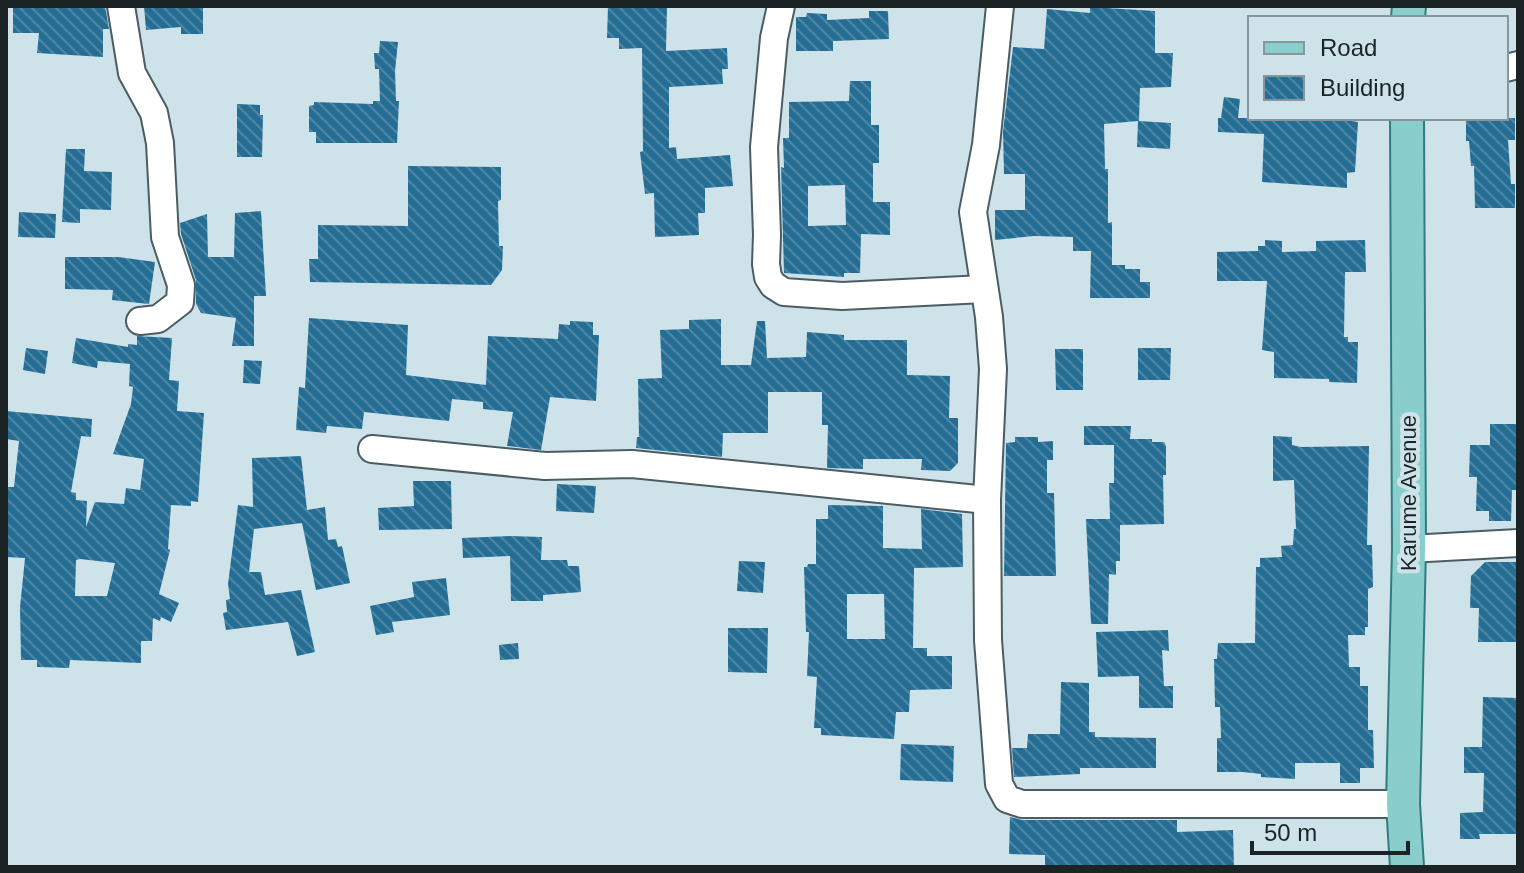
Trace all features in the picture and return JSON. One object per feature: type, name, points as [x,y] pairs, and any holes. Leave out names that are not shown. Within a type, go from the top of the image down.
[{"type":"main road","name":"Karume Avenue","points":[[1407,120],[1409,549],[1403,804],[1407,867]]},
{"type":"street","points":[[121,6],[132,73],[154,113],[160,143],[165,237],[181,285],[180,302],[158,319],[140,321]]},
{"type":"street","points":[[781,6],[774,38],[764,147],[766,264],[773,285],[784,292],[842,296],[984,289]]},
{"type":"street","points":[[1000,6],[986,145],[973,212],[993,369],[987,500],[988,640],[999,784],[1007,799],[1022,804],[1403,804]]},
{"type":"street","points":[[372,449],[545,466],[632,464],[987,500]]},
{"type":"street","points":[[1409,549],[1518,543]]},
{"type":"building","points":[[13,6],[105,6],[109,29],[103,29],[103,57],[37,53],[39,33],[13,33]]},
{"type":"building","points":[[144,6],[203,6],[203,34],[181,34],[181,27],[146,30]]},
{"type":"building","points":[[608,6],[667,6],[666,51],[727,48],[728,69],[722,69],[723,84],[669,87],[669,148],[676,147],[677,159],[730,155],[733,186],[705,188],[705,213],[698,213],[699,235],[655,237],[654,193],[645,194],[640,152],[643,151],[642,48],[619,49],[619,38],[607,38]]},
{"type":"building","points":[[1090,7],[1155,11],[1155,53],[1173,53],[1171,87],[1140,88],[1139,121],[1171,123],[1170,149],[1137,147],[1138,121],[1104,124],[1108,223],[1112,222],[1112,265],[1140,269],[1140,282],[1150,282],[1150,298],[1090,298],[1091,251],[1073,251],[1073,237],[1034,236],[995,240],[995,210],[1025,210],[1025,174],[1004,174],[1003,132],[1013,47],[1044,49],[1047,9],[1090,13]]},
{"type":"building","points":[[869,11],[888,11],[889,39],[833,41],[833,51],[796,51],[796,17],[806,17],[807,13],[827,14],[827,20],[869,18]]},
{"type":"building","points":[[380,41],[398,42],[395,71],[396,101],[399,101],[397,143],[316,143],[316,132],[309,132],[309,106],[314,102],[373,104],[373,101],[380,101],[379,69],[375,69],[374,53],[379,53]]},
{"type":"building","points":[[850,81],[871,81],[871,125],[879,125],[879,163],[873,163],[873,202],[890,202],[890,235],[861,234],[860,273],[844,273],[844,277],[784,273],[781,167],[784,168],[783,138],[789,138],[789,102],[849,101]],"holes":[[[845,185],[846,225],[808,226],[808,186]]]},
{"type":"building","points":[[1224,97],[1240,99],[1238,118],[1248,120],[1358,122],[1355,172],[1347,173],[1347,188],[1262,182],[1264,134],[1218,132],[1218,118],[1221,118]]},
{"type":"building","points":[[237,104],[260,105],[260,115],[263,115],[262,157],[237,157]]},
{"type":"building","points":[[1515,118],[1515,140],[1508,140],[1511,184],[1515,184],[1515,208],[1475,208],[1474,166],[1471,166],[1469,141],[1466,141],[1466,120]]},
{"type":"building","points":[[66,149],[85,149],[84,171],[112,172],[111,210],[80,209],[80,223],[62,222]]},
{"type":"building","points":[[408,166],[501,167],[501,200],[498,201],[502,270],[491,285],[310,282],[309,259],[318,259],[318,225],[408,226]]},
{"type":"building","points":[[261,211],[266,296],[254,296],[254,346],[232,346],[236,318],[201,313],[196,304],[196,280],[180,223],[207,214],[208,257],[234,257],[235,213]]},
{"type":"building","points":[[19,212],[56,214],[55,238],[18,237]]},
{"type":"building","points":[[1265,240],[1282,241],[1282,252],[1316,251],[1316,241],[1365,240],[1366,272],[1345,272],[1344,337],[1348,337],[1348,342],[1358,342],[1357,383],[1274,378],[1274,352],[1262,350],[1267,281],[1217,281],[1217,252],[1258,251],[1258,246],[1265,246]]},
{"type":"building","points":[[65,257],[118,257],[155,262],[149,304],[112,300],[113,290],[65,289]]},
{"type":"building","points":[[309,318],[408,325],[406,375],[486,385],[488,336],[558,339],[559,324],[593,322],[593,335],[599,335],[596,401],[550,397],[541,450],[507,446],[513,412],[483,409],[483,402],[452,399],[449,421],[364,412],[362,429],[327,426],[326,433],[296,430],[299,387],[305,388]]},
{"type":"building","points":[[721,319],[721,365],[751,365],[757,321],[765,321],[767,358],[806,357],[807,332],[844,335],[844,340],[907,340],[907,375],[950,376],[949,418],[958,418],[958,463],[950,471],[921,470],[922,459],[863,459],[863,469],[827,468],[828,425],[822,425],[822,392],[768,392],[768,433],[723,433],[722,457],[636,448],[639,437],[638,379],[662,378],[660,330],[689,329],[689,320]]},
{"type":"building","points":[[137,336],[172,338],[169,380],[179,381],[177,411],[204,413],[198,502],[191,501],[191,506],[171,505],[170,550],[159,594],[179,603],[171,622],[161,617],[160,621],[153,618],[152,641],[141,641],[141,663],[70,660],[69,668],[37,667],[37,660],[21,660],[20,607],[25,558],[6,557],[6,487],[14,487],[19,441],[6,439],[6,411],[92,419],[91,437],[81,436],[71,492],[76,493],[76,500],[87,501],[86,527],[95,502],[124,504],[126,488],[140,490],[144,459],[113,454],[131,404],[133,387],[129,386],[130,364],[98,361],[97,368],[72,363],[76,338],[128,347],[128,344],[137,345]],"holes":[[[76,560],[115,563],[107,596],[75,596]]]},
{"type":"building","points":[[26,348],[48,351],[45,374],[23,370]]},
{"type":"building","points":[[1138,348],[1171,348],[1170,380],[1138,380]]},
{"type":"building","points":[[1055,349],[1083,349],[1083,390],[1056,390]]},
{"type":"building","points":[[244,360],[262,361],[260,384],[243,383]]},
{"type":"building","points":[[1490,424],[1518,424],[1518,490],[1512,490],[1511,521],[1489,521],[1489,511],[1476,511],[1477,477],[1469,477],[1470,445],[1490,445]]},
{"type":"building","points":[[1084,426],[1131,426],[1130,439],[1152,439],[1152,442],[1164,442],[1166,446],[1164,524],[1120,525],[1120,561],[1116,561],[1116,575],[1109,574],[1108,624],[1091,624],[1086,519],[1110,519],[1109,483],[1114,483],[1114,445],[1084,445]]},
{"type":"building","points":[[1273,436],[1292,437],[1292,445],[1301,447],[1369,446],[1367,545],[1372,545],[1373,587],[1368,589],[1368,627],[1365,627],[1365,635],[1348,635],[1349,667],[1360,667],[1360,686],[1368,686],[1368,730],[1373,730],[1374,768],[1360,768],[1360,783],[1340,783],[1340,763],[1295,763],[1295,779],[1217,772],[1217,738],[1221,738],[1220,707],[1215,707],[1214,659],[1217,659],[1218,643],[1255,643],[1256,567],[1260,567],[1260,558],[1282,557],[1281,546],[1293,545],[1296,529],[1294,480],[1273,481]]},
{"type":"building","points":[[1015,437],[1038,437],[1038,442],[1053,441],[1053,460],[1047,460],[1047,493],[1054,493],[1056,576],[1004,576],[1006,443],[1015,442]]},
{"type":"building","points":[[301,456],[307,510],[325,507],[328,540],[336,539],[338,547],[342,546],[350,583],[316,590],[302,523],[254,529],[249,572],[261,572],[265,595],[301,590],[315,652],[297,656],[288,622],[226,630],[223,613],[227,612],[226,600],[230,599],[228,584],[238,505],[253,507],[252,458]]},
{"type":"building","points":[[413,481],[451,481],[452,529],[379,530],[378,508],[414,506]]},
{"type":"building","points":[[557,484],[596,486],[594,513],[556,511]]},
{"type":"building","points":[[828,505],[883,506],[883,548],[922,549],[921,509],[962,514],[963,567],[914,568],[913,648],[927,648],[927,656],[952,656],[952,689],[910,690],[909,712],[896,712],[894,739],[821,735],[821,728],[814,728],[817,677],[807,676],[809,632],[806,632],[804,567],[816,564],[816,519],[828,519]],"holes":[[[847,594],[884,594],[885,639],[847,639]]]},
{"type":"building","points":[[542,537],[541,560],[567,560],[568,566],[579,566],[581,592],[543,595],[543,601],[511,601],[510,556],[463,558],[462,538]]},
{"type":"building","points":[[739,561],[765,562],[763,593],[737,591]]},
{"type":"building","points":[[1485,562],[1518,562],[1518,642],[1478,642],[1479,608],[1470,608],[1471,576]]},
{"type":"building","points":[[446,578],[450,615],[392,622],[394,632],[376,635],[370,606],[414,597],[412,582]]},
{"type":"building","points":[[728,628],[768,628],[767,673],[728,672]]},
{"type":"building","points":[[1168,630],[1169,651],[1162,650],[1164,686],[1173,686],[1173,708],[1139,708],[1139,676],[1098,677],[1096,632]]},
{"type":"building","points":[[518,643],[519,659],[500,660],[499,645]]},
{"type":"building","points":[[1061,682],[1089,683],[1089,732],[1095,732],[1095,737],[1156,738],[1156,768],[1080,768],[1080,774],[1014,777],[1012,748],[1027,748],[1028,734],[1060,734]]},
{"type":"building","points":[[1483,697],[1518,698],[1518,834],[1479,834],[1480,839],[1460,839],[1460,813],[1483,812],[1484,773],[1464,773],[1464,747],[1482,747]]},
{"type":"building","points":[[901,744],[954,746],[953,782],[900,780]]},
{"type":"building","points":[[1010,817],[1022,820],[1177,820],[1177,832],[1233,830],[1234,867],[1045,867],[1045,855],[1009,854]]}]
